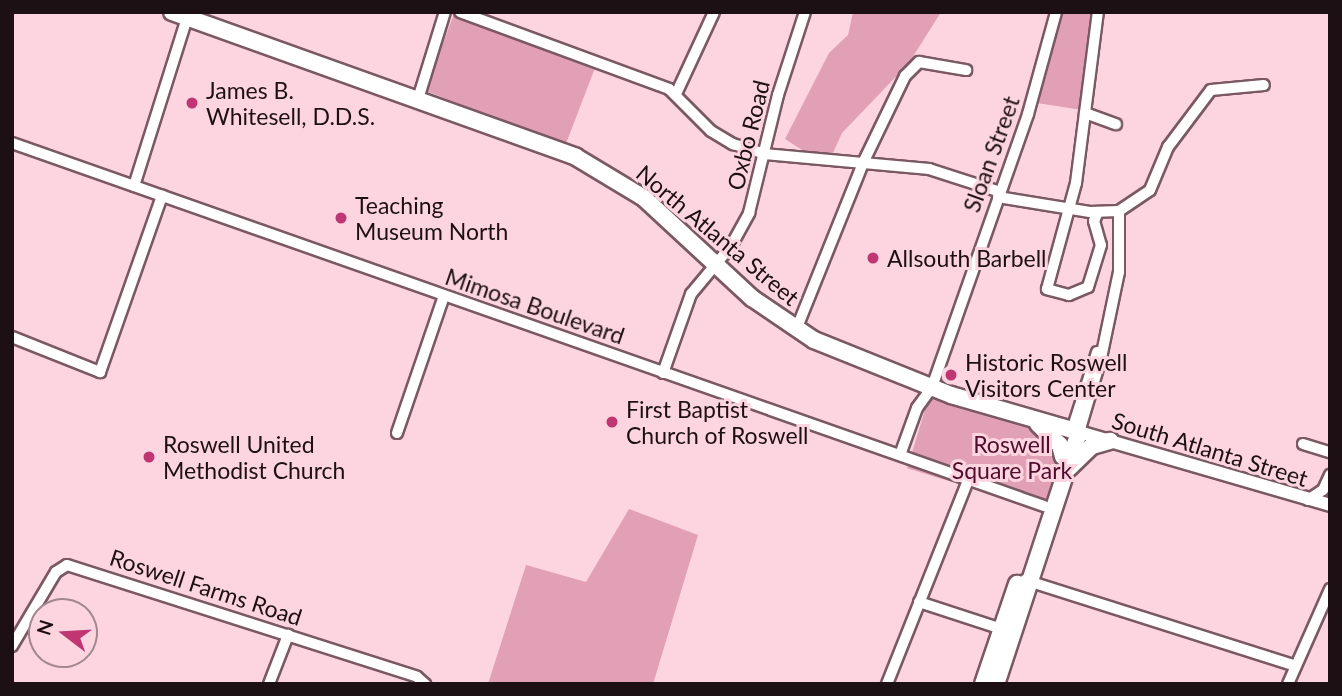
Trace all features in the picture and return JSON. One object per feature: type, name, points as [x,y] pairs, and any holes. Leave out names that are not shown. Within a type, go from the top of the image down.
[{"type":"highway","name":"North Atlanta Street","points":[[172,12],[188,15],[591,164],[644,198],[716,264],[796,330],[830,348],[932,387],[1075,431]]},
{"type":"highway","points":[[1031,419],[1060,445],[1063,457]]},
{"type":"highway","points":[[996,684],[1044,506],[1075,431]]},
{"type":"highway","points":[[983,684],[1062,479],[1075,431]]},
{"type":"highway","points":[[1062,479],[1083,452],[1111,441]]},
{"type":"main road","name":"South Atlanta Street","points":[[1075,431],[1330,505]]},
{"type":"street","points":[[418,99],[445,12]]},
{"type":"street","points":[[460,12],[676,94],[710,131],[765,154],[929,169],[999,194],[1098,212],[1119,211],[1150,190],[1168,147],[1211,90],[1264,85]]},
{"type":"street","points":[[676,94],[714,12]]},
{"type":"street","name":"Oxbo Road","points":[[663,373],[691,294],[745,222],[805,12]]},
{"type":"street","name":"Sloan Street","points":[[900,455],[917,408],[932,387],[1038,85],[1056,12]]},
{"type":"street","points":[[1098,12],[1076,183],[1047,289],[1061,295],[1088,287],[1101,245],[1094,221],[1098,212]]},
{"type":"street","points":[[134,186],[188,15]]},
{"type":"street","points":[[796,330],[863,163],[900,83],[915,64],[966,71]]},
{"type":"street","points":[[1084,113],[1116,124]]},
{"type":"street","name":"Mimosa Boulevard","points":[[12,143],[1044,506]]},
{"type":"street","points":[[12,337],[100,372],[162,196]]},
{"type":"street","points":[[1075,431],[1080,393],[1105,333],[1121,261],[1119,211]]},
{"type":"street","points":[[397,433],[444,296]]},
{"type":"street","points":[[1303,444],[1330,452]]},
{"type":"street","points":[[1308,500],[1323,490],[1330,475]]},
{"type":"street","points":[[887,684],[968,480]]},
{"type":"street","name":"Roswell Farms Road","points":[[12,646],[56,572],[67,565],[417,677],[425,684]]},
{"type":"street","points":[[1024,579],[1296,666]]},
{"type":"street","points":[[1288,684],[1330,589]]},
{"type":"street","points":[[919,602],[1002,629]]},
{"type":"street","points":[[269,684],[288,635]]},
{"type":"green space","points":[[853,12],[941,12],[909,63],[842,133],[827,166],[785,139],[829,53],[848,35]]},
{"type":"green space","points":[[1062,12],[1095,12],[1082,110],[1037,103]]},
{"type":"green space","points":[[454,14],[595,68],[566,145],[425,91]]},
{"type":"green space","name":"Roswell Square Park","points":[[932,387],[1072,430],[1047,511],[907,468]]},
{"type":"green space","points":[[629,509],[698,535],[653,684],[488,684],[526,565],[586,582]]},
{"type":"place","name":"James B. Whitesell, D.D.S.","points":[[192,103]]},
{"type":"place","name":"Teaching Museum North","points":[[341,218]]},
{"type":"place","name":"Allsouth Barbell","points":[[873,258]]},
{"type":"place","name":"Historic Roswell Visitors Center","points":[[951,375]]},
{"type":"place","name":"First Baptist Church of Roswell","points":[[612,422]]},
{"type":"place","name":"Roswell United Methodist Church","points":[[149,457]]}]
